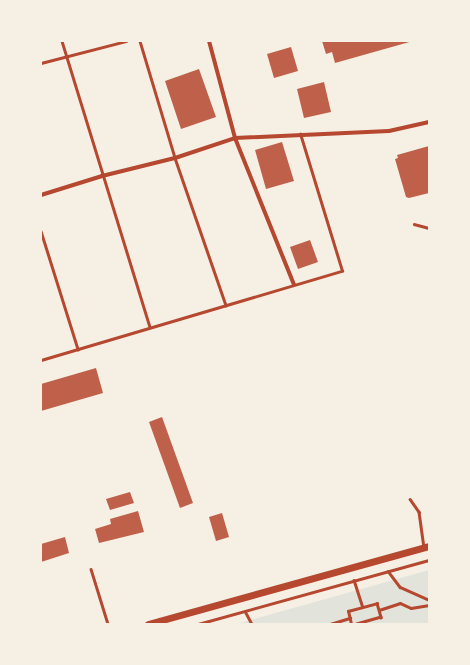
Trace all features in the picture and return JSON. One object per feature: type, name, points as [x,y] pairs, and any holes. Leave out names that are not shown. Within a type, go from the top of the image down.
[{"type":"main road","points":[[148,624],[426,546]]},
{"type":"street","points":[[209,41],[235,138],[294,285]]},
{"type":"street","points":[[41,195],[102,176],[175,158],[235,138],[389,131],[429,122]]},
{"type":"lane","points":[[62,41],[102,176],[150,327]]},
{"type":"lane","points":[[41,64],[126,41]]},
{"type":"lane","points":[[140,41],[175,158],[226,305]]},
{"type":"lane","points":[[41,360],[342,271],[299,134]]},
{"type":"lane","points":[[41,230],[78,349]]},
{"type":"lane","points":[[410,499],[419,512],[426,546]]},
{"type":"lane","points":[[91,569],[108,624]]},
{"type":"path","points":[[414,224],[429,228]]},
{"type":"path","points":[[198,624],[429,560]]},
{"type":"path","points":[[388,571],[400,587],[429,600]]},
{"type":"path","points":[[354,580],[363,607]]},
{"type":"path","points":[[351,624],[348,611],[377,603],[381,617],[357,624]]},
{"type":"path","points":[[379,610],[400,603],[411,608],[429,606]]},
{"type":"path","points":[[245,611],[252,624]]},
{"type":"path","points":[[330,624],[350,618]]},
{"type":"path","points":[[301,624],[308,624]]},
{"type":"shaded area","points":[[429,570],[429,624],[236,624]]},
{"type":"building","points":[[322,41],[413,41],[335,63],[332,52],[326,54]]},
{"type":"building","points":[[291,47],[298,71],[274,78],[267,54]]},
{"type":"building","points":[[199,69],[216,117],[181,129],[165,81]]},
{"type":"building","points":[[324,82],[331,112],[304,118],[297,89]]},
{"type":"building","points":[[282,142],[294,181],[266,189],[255,150]]},
{"type":"building","points":[[429,146],[429,193],[409,198],[406,197],[395,159],[398,158],[397,155]]},
{"type":"building","points":[[310,240],[318,262],[298,269],[290,247]]},
{"type":"building","points":[[96,368],[103,393],[41,411],[41,384]]},
{"type":"building","points":[[162,417],[193,503],[180,508],[149,422]]},
{"type":"building","points":[[130,492],[134,503],[110,510],[106,499]]},
{"type":"building","points":[[138,511],[144,532],[99,543],[95,529],[111,524],[110,519]]},
{"type":"building","points":[[222,513],[229,537],[216,541],[209,517]]},
{"type":"building","points":[[65,537],[69,553],[41,562],[41,544]]}]
